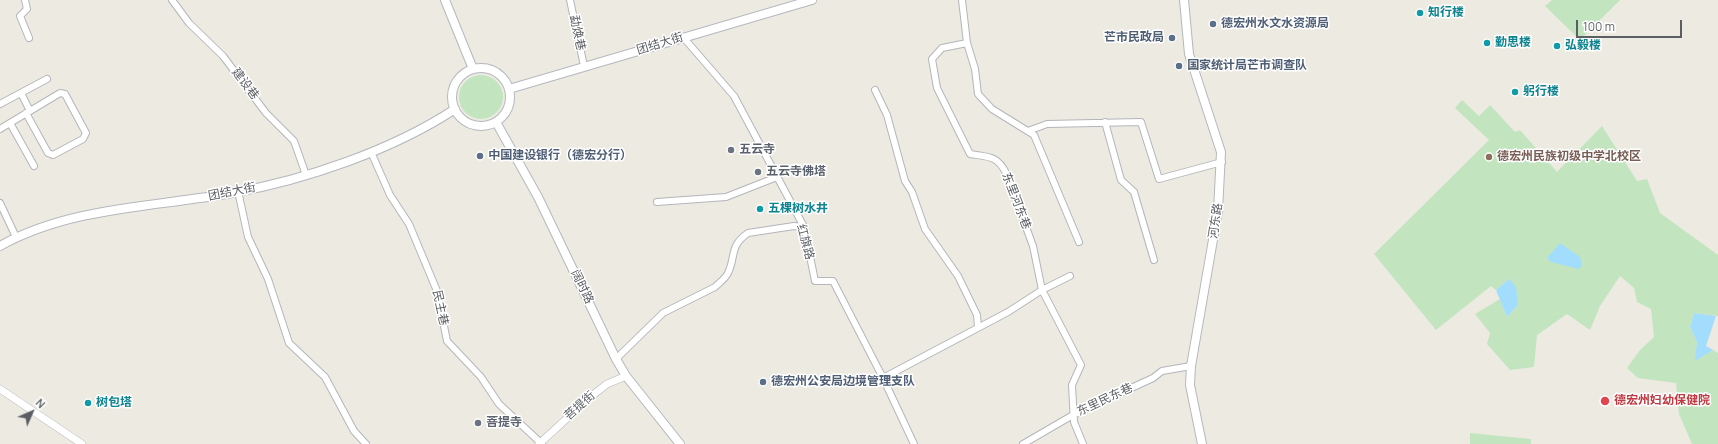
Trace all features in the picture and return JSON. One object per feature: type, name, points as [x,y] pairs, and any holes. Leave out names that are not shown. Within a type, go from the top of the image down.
[{"type":"main road","points":[[445,0],[472,69]]},
{"type":"main road","name":"团结大街","points":[[509,89],[812,0]]},
{"type":"main road","name":"河东路","points":[[1184,0],[1189,54],[1221,152],[1222,162],[1218,211],[1191,366],[1190,385],[1202,444]]},
{"type":"main road","points":[[472,69],[491,69],[505,80],[509,89],[510,98],[508,108],[503,116],[496,122],[477,126],[468,123],[460,117],[455,109],[452,95],[457,81],[464,73],[472,69]]},
{"type":"main road","name":"团结大街","points":[[0,246],[16,237],[80,216],[238,192],[306,175],[371,152],[428,127],[455,109]]},
{"type":"main road","name":"阔时路","points":[[496,122],[538,196],[616,359],[626,376],[680,444]]},
{"type":"street","points":[[24,0],[27,9],[20,16],[29,38]]},
{"type":"street","name":"建设巷","points":[[172,0],[189,23],[223,56],[266,113],[294,141],[306,175]]},
{"type":"street","name":"勐焕巷","points":[[570,0],[584,66]]},
{"type":"street","points":[[962,0],[967,43],[975,69],[978,94],[992,109],[1034,135],[1079,242]]},
{"type":"street","name":"红旗路","points":[[683,37],[734,96],[804,227],[815,281],[833,281],[883,378],[914,444]]},
{"type":"street","name":"东里河东巷","points":[[967,43],[942,48],[932,59],[937,88],[970,154],[994,158],[1002,165],[1006,173],[1033,246],[1042,290],[1081,365],[1072,385],[1074,422],[1083,444]]},
{"type":"street","points":[[0,104],[47,79]]},
{"type":"street","points":[[875,90],[887,115],[905,181],[912,192],[925,229],[958,276],[977,315],[978,327]]},
{"type":"street","points":[[0,129],[28,112],[60,93],[65,94],[86,133],[83,139],[53,156],[48,153],[28,112],[21,93]]},
{"type":"street","points":[[1105,122],[1121,180],[1134,192],[1154,260]]},
{"type":"street","points":[[1028,131],[1047,124],[1141,122],[1159,179],[1222,162]]},
{"type":"street","points":[[10,123],[34,166]]},
{"type":"street","name":"民主巷","points":[[371,152],[390,195],[409,224],[438,291],[446,341],[481,377],[500,404],[541,444]]},
{"type":"street","points":[[657,202],[726,197],[777,177]]},
{"type":"street","points":[[238,192],[248,237],[268,279],[289,343],[324,377],[354,431],[366,444]]},
{"type":"street","points":[[0,203],[16,237]]},
{"type":"street","points":[[616,359],[663,313],[715,287],[722,281],[728,273],[732,255],[738,242],[748,234],[794,226],[804,227]]},
{"type":"street","points":[[883,378],[1008,312],[1042,290],[1070,276]]},
{"type":"street","name":"东里民东巷","points":[[1024,444],[1073,414],[1153,378],[1162,371],[1191,366]]},
{"type":"street","name":"菩提街","points":[[541,444],[595,393],[607,384],[626,376]]},
{"type":"street","points":[[0,389],[82,444]]},
{"type":"green space","points":[[1552,0],[1620,0],[1580,40],[1545,6]]},
{"type":"green space","points":[[477,75],[485,75],[497,81],[503,93],[503,101],[497,113],[485,119],[477,119],[465,113],[459,101],[459,93],[465,81]]},
{"type":"green space","points":[[1462,100],[1479,116],[1490,105],[1515,132],[1520,130],[1557,172],[1602,126],[1637,181],[1647,179],[1660,213],[1718,255],[1718,316],[1694,313],[1690,327],[1697,342],[1696,360],[1713,350],[1718,353],[1718,444],[1692,444],[1679,414],[1676,383],[1638,378],[1627,368],[1640,350],[1654,337],[1651,309],[1637,302],[1634,288],[1620,276],[1600,306],[1590,330],[1567,314],[1537,335],[1534,367],[1510,370],[1487,344],[1490,333],[1475,314],[1500,299],[1507,317],[1518,305],[1509,279],[1496,290],[1491,286],[1436,330],[1374,254],[1489,140],[1455,108]]},
{"type":"green space","points":[[1470,433],[1531,439],[1531,444],[1470,444]]},
{"type":"water","points":[[1560,243],[1580,257],[1582,265],[1579,269],[1551,262],[1547,258]]},
{"type":"water","points":[[1509,279],[1516,287],[1518,305],[1507,317],[1496,290]]},
{"type":"water","points":[[1694,313],[1716,316],[1706,346],[1713,350],[1695,361],[1697,342],[1690,327]]},
{"type":"place","name":"知行楼","points":[[1420,13]]},
{"type":"place","name":"德宏州水文水资源局","points":[[1213,24]]},
{"type":"place","name":"芒市民政局","points":[[1172,38]]},
{"type":"place","name":"勤思楼","points":[[1487,43]]},
{"type":"place","name":"弘毅楼","points":[[1557,46]]},
{"type":"place","name":"国家统计局芒市调查队","points":[[1179,66]]},
{"type":"place","name":"躬行楼","points":[[1515,92]]},
{"type":"place","name":"五云寺","points":[[731,150]]},
{"type":"place","name":"中国建设银行（德宏分行）","points":[[480,156]]},
{"type":"place","name":"德宏州民族初级中学北校区","points":[[1489,157]]},
{"type":"place","name":"五云寺佛塔","points":[[758,172]]},
{"type":"place","name":"五棵树水井","points":[[760,209]]},
{"type":"place","name":"德宏州公安局边境管理支队","points":[[763,382]]},
{"type":"place","name":"德宏州妇幼保健院","points":[[1605,401]]},
{"type":"place","name":"树包塔","points":[[88,403]]},
{"type":"place","name":"菩提寺","points":[[478,423]]}]
